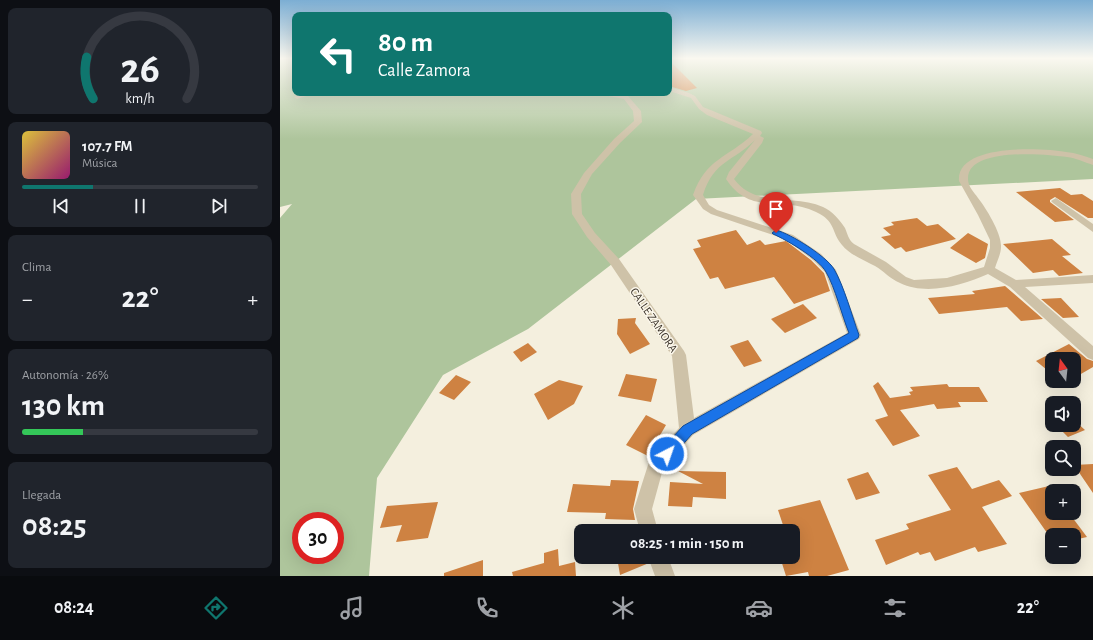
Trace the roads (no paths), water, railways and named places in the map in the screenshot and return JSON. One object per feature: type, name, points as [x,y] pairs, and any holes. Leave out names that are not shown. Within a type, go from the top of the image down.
[{"type":"street","points":[[672,89],[687,94],[701,108],[710,113],[758,133],[761,137],[758,143],[732,174],[730,179],[737,189],[759,199],[816,208],[827,213],[840,228],[844,242],[852,249],[883,266],[905,281],[917,285],[958,281],[989,269]]},
{"type":"street","name":"CALLE ZAMORA","points":[[618,96],[626,97],[637,111],[638,122],[617,141],[588,173],[576,194],[577,214],[590,235],[615,262],[679,355],[687,430]]},
{"type":"street","points":[[647,524],[642,509],[656,465],[687,430],[854,335],[830,270],[817,257],[789,237],[746,223],[706,207],[698,195],[702,182],[708,171],[729,154],[750,142],[758,133]]},
{"type":"street","points":[[989,269],[996,246],[982,212],[965,186],[963,177],[964,169],[974,161],[1001,153],[1025,152],[1075,156],[1093,162]]},
{"type":"street","points":[[1056,201],[1093,229]]},
{"type":"street","points":[[989,269],[1014,284],[1093,354]]},
{"type":"street","points":[[1014,284],[1093,279]]},
{"type":"street","points":[[661,564],[665,576]]}]
